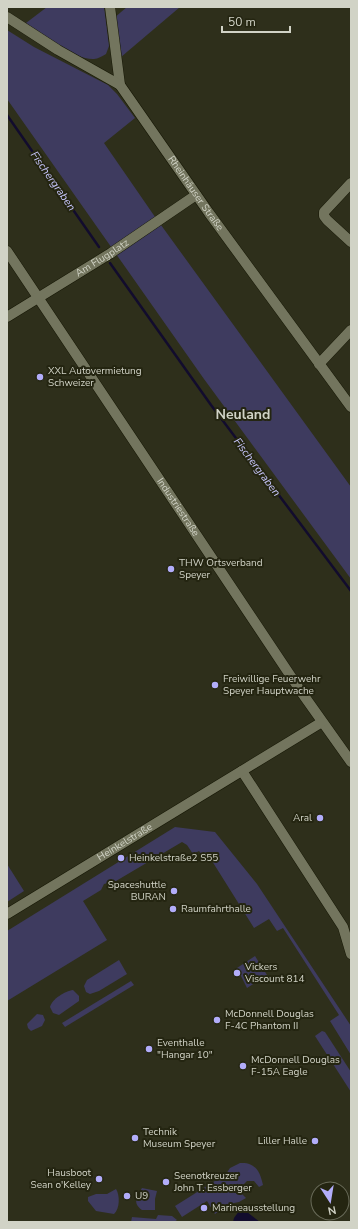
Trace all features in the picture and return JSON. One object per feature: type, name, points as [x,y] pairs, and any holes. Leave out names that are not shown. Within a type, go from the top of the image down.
[{"type":"street","points":[[110,7],[120,85]]},
{"type":"street","name":"Rheinhäuser Straße","points":[[7,17],[58,50],[120,85],[196,195],[351,407]]},
{"type":"street","points":[[351,183],[324,212],[324,216],[327,220],[351,242]]},
{"type":"street","name":"Am Flugplatz","points":[[7,318],[111,253],[196,195]]},
{"type":"street","name":"Industriestraße","points":[[7,251],[322,722],[351,762]]},
{"type":"street","points":[[319,364],[351,330]]},
{"type":"street","name":"Heinkelstraße","points":[[7,914],[322,722]]},
{"type":"street","points":[[242,771],[343,927],[351,954]]},
{"type":"shaded area","points":[[47,7],[104,7],[109,46],[106,54],[94,59],[78,55],[59,46],[26,23]]},
{"type":"shaded area","points":[[127,7],[180,7],[121,57],[114,18]]},
{"type":"shaded area","points":[[7,30],[34,47],[108,85],[117,94],[135,118],[104,143],[153,214],[351,487],[351,579],[204,379],[7,99]]},
{"type":"shaded area","points":[[175,827],[215,832],[257,884],[351,1026],[351,1055],[330,1021],[339,1015],[283,928],[277,931],[269,919],[254,928],[207,853],[203,856],[199,851],[193,854],[187,845],[182,842],[116,881],[104,884],[101,890],[83,901],[107,940],[7,1001],[7,931]]},
{"type":"shaded area","points":[[7,864],[24,891],[7,902]]},
{"type":"shaded area","points":[[255,956],[267,975],[247,988],[237,968]]},
{"type":"shaded area","points":[[119,960],[127,974],[99,991],[90,994],[86,992],[84,986],[87,980]]},
{"type":"shaded area","points":[[131,981],[134,985],[65,1027],[62,1023]]},
{"type":"shaded area","points":[[73,990],[79,996],[79,1001],[59,1015],[53,1013],[50,1007],[53,1001],[63,994]]},
{"type":"shaded area","points":[[37,1014],[43,1015],[45,1020],[42,1026],[31,1031],[27,1024]]},
{"type":"shaded area","points":[[322,1031],[325,1032],[351,1072],[351,1092],[315,1036]]},
{"type":"shaded area","points":[[240,1163],[250,1164],[256,1168],[263,1185],[259,1187],[254,1181],[247,1181],[243,1185],[242,1194],[246,1198],[239,1202],[229,1204],[215,1214],[207,1201],[182,1217],[175,1206],[226,1174],[230,1168]]},
{"type":"shaded area","points":[[142,1188],[157,1191],[155,1210],[142,1210],[137,1205],[136,1199]]},
{"type":"shaded area","points":[[116,1189],[119,1202],[114,1214],[96,1211],[88,1201],[88,1197],[96,1194],[107,1194]]},
{"type":"shaded area","points":[[239,1211],[247,1212],[260,1222],[233,1222]]},
{"type":"shaded area","points":[[158,1215],[172,1216],[177,1220],[174,1222],[131,1222],[132,1217],[156,1219]]},
{"type":"waterway","name":"Fischergraben","points":[[7,115],[99,247]]},
{"type":"waterway","name":"Fischergraben","points":[[110,263],[211,405],[351,591]]},
{"type":"place","name":"XXL Autovermietung Schweizer","points":[[40,377]]},
{"type":"place","name":"THW Ortsverband Speyer","points":[[171,569]]},
{"type":"place","name":"Freiwillige Feuerwehr Speyer Hauptwache","points":[[215,685]]},
{"type":"place","name":"Aral","points":[[320,818]]},
{"type":"place","name":"Heinkelstraße2 S55","points":[[121,858]]},
{"type":"place","name":"Spaceshuttle BURAN","points":[[174,891]]},
{"type":"place","name":"Raumfahrthalle","points":[[173,909]]},
{"type":"place","name":"Vickers Viscount 814","points":[[237,973]]},
{"type":"place","name":"McDonnell Douglas F-4C Phantom II","points":[[217,1020]]},
{"type":"place","name":"Eventhalle \"Hangar 10\"","points":[[149,1049]]},
{"type":"place","name":"McDonnell Douglas F-15A Eagle","points":[[243,1066]]},
{"type":"place","name":"Technik Museum Speyer","points":[[135,1138]]},
{"type":"place","name":"Liller Halle","points":[[315,1141]]},
{"type":"place","name":"Hausboot Sean o'Kelley","points":[[99,1179]]},
{"type":"place","name":"Seenotkreuzer John T. Essberger","points":[[166,1182]]},
{"type":"place","name":"U9","points":[[127,1196]]},
{"type":"place","name":"Marineausstellung","points":[[204,1208]]},
{"type":"district","name":"Neuland","points":[[243,414]]}]
